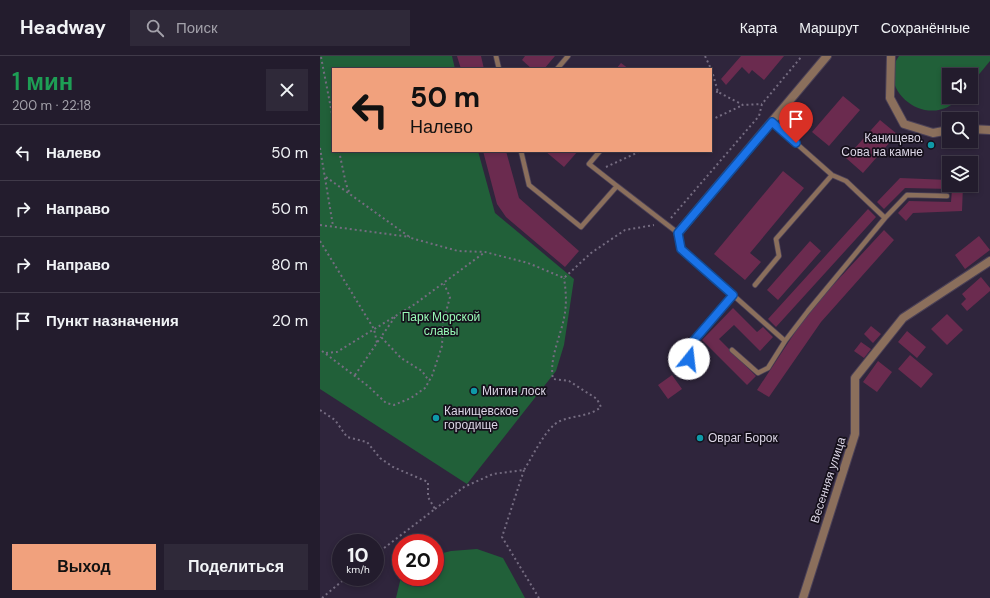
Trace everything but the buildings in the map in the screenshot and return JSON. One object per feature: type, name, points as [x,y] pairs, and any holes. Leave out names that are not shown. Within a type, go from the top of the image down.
[{"type":"street","points":[[678,233],[827,56]]},
{"type":"street","points":[[891,56],[890,98],[904,124],[933,133],[942,131]]},
{"type":"street","points":[[978,129],[990,130]]},
{"type":"street","name":"Весенняя улица","points":[[803,598],[855,434],[855,378],[903,318],[990,261]]},
{"type":"lane","points":[[496,56],[499,68]]},
{"type":"lane","points":[[558,68],[568,56]]},
{"type":"lane","points":[[772,122],[832,175],[846,181],[885,218]]},
{"type":"lane","points":[[521,152],[529,185],[581,227],[617,186]]},
{"type":"lane","points":[[599,152],[590,164],[678,233],[681,249],[785,341]]},
{"type":"lane","points":[[755,285],[779,256],[776,239],[832,175]]},
{"type":"lane","points":[[732,350],[758,373],[768,368],[785,341],[885,218],[907,195],[947,196]]},
{"type":"lane","points":[[700,369],[689,359],[690,345],[733,295]]},
{"type":"path","points":[[705,56],[711,68]]},
{"type":"path","points":[[564,278],[591,253],[625,230],[642,226],[666,224],[758,116],[762,104],[802,56]]},
{"type":"path","points":[[320,57],[332,114]]},
{"type":"path","points":[[712,71],[718,92]]},
{"type":"path","points":[[712,91],[718,92],[742,105]]},
{"type":"path","points":[[712,120],[742,105],[762,104]]},
{"type":"path","points":[[320,148],[326,177],[333,227]]},
{"type":"path","points":[[339,152],[346,184],[351,195]]},
{"type":"path","points":[[598,170],[639,152]]},
{"type":"path","points":[[326,177],[412,238]]},
{"type":"path","points":[[320,225],[412,238],[458,251],[485,252],[528,263],[564,278]]},
{"type":"path","points":[[320,241],[374,329],[377,343]]},
{"type":"path","points":[[321,350],[328,354],[337,352],[444,284],[485,252]]},
{"type":"path","points":[[540,598],[502,536],[524,470],[547,432],[560,421],[594,413],[601,407],[597,398],[568,381],[553,379],[551,370],[564,318],[567,294],[564,278]]},
{"type":"path","points":[[321,350],[355,375],[386,403],[394,405],[411,398],[425,388],[438,362],[442,346],[443,323],[450,297],[444,284]]},
{"type":"path","points":[[355,375],[397,315]]},
{"type":"path","points":[[381,337],[402,358],[422,371],[429,381]]},
{"type":"path","points":[[320,410],[335,420],[347,437],[367,442],[380,458],[393,467],[428,482],[428,497],[435,509]]},
{"type":"path","points":[[384,548],[464,487],[493,474],[524,470]]},
{"type":"path","points":[[322,598],[336,586]]},
{"type":"green space","name":"Парк Морской славы","points":[[320,56],[452,56],[455,68],[332,68],[332,152],[478,152],[495,213],[574,279],[564,345],[556,371],[467,484],[320,389]]},
{"type":"green space","points":[[899,56],[990,56],[990,61],[978,76],[978,68],[942,68],[942,104],[952,104],[948,107],[934,111],[921,109],[909,103],[899,93],[894,82],[893,69]]},
{"type":"green space","points":[[477,549],[503,558],[525,598],[396,598],[399,586],[444,586],[444,553]]},
{"type":"place","name":"Канищево. Сова на камне","points":[[931,145]]},
{"type":"place","name":"Митин лоск","points":[[474,391]]},
{"type":"place","name":"Канищевское городище","points":[[436,418]]},
{"type":"place","name":"Овраг Борок","points":[[700,438]]},
{"type":"route","points":[[689,359],[690,345],[733,295],[681,249],[678,233],[772,122],[796,143]]}]
